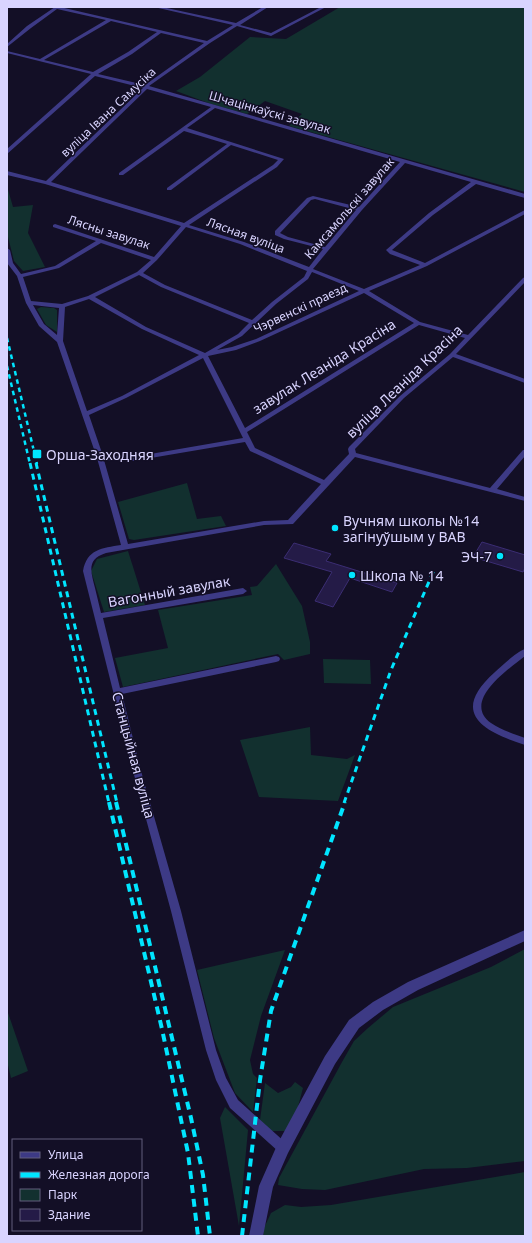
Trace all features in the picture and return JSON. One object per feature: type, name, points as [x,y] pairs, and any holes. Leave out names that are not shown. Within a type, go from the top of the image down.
[{"type":"street","points":[[7,46],[29,27],[58,7],[208,42]]},
{"type":"street","points":[[156,7],[237,25],[266,34],[274,34],[324,7]]},
{"type":"street","points":[[253,7],[265,8]]},
{"type":"street","name":"вуліца Івана Самусіка","points":[[47,183],[151,82],[208,42],[265,8]]},
{"type":"street","points":[[41,60],[110,20]]},
{"type":"street","points":[[7,152],[94,74],[130,53],[161,31]]},
{"type":"street","name":"Шчацінкаўскі завулак","points":[[7,52],[146,87],[525,196]]},
{"type":"street","points":[[121,174],[214,107]]},
{"type":"street","points":[[29,303],[62,306],[90,297],[139,272],[155,259],[185,225],[275,166],[281,159],[184,129]]},
{"type":"street","points":[[168,189],[231,143]]},
{"type":"street","name":"Камсамольскі завулак","points":[[204,355],[240,335],[274,303],[306,278],[311,271],[312,266],[328,249],[360,209],[404,161]]},
{"type":"street","name":"Лясная вуліца","points":[[7,174],[47,183],[242,244],[364,291],[418,323],[469,337]]},
{"type":"street","points":[[425,265],[392,253],[389,250],[419,223],[475,182]]},
{"type":"street","points":[[328,249],[286,238],[277,234],[277,232],[309,199],[315,197],[360,209]]},
{"type":"street","name":"Чэрвенскі праезд","points":[[85,414],[124,397],[204,355],[234,349],[258,340],[364,291],[425,265],[524,215]]},
{"type":"street","name":"Лясны завулак","points":[[55,226],[155,259]]},
{"type":"street","points":[[20,276],[57,267],[100,241]]},
{"type":"street","points":[[7,250],[10,263],[20,276],[29,303],[41,325],[60,340]]},
{"type":"street","points":[[139,272],[163,286],[253,323]]},
{"type":"street","name":"вуліца Леаніда Красіна","points":[[125,547],[264,523],[290,522],[353,454],[351,449],[402,397],[452,355],[469,337],[522,288],[525,279]]},
{"type":"street","points":[[90,297],[144,328],[204,355]]},
{"type":"street","points":[[62,306],[60,340],[100,458],[125,547]]},
{"type":"street","name":"завулак Леаніда Красіна","points":[[243,432],[418,323]]},
{"type":"street","name":"завулак Леаніда Красіна","points":[[204,355],[246,440],[252,449],[326,484]]},
{"type":"street","points":[[452,355],[525,381]]},
{"type":"street","points":[[100,458],[133,459],[246,440]]},
{"type":"street","points":[[492,490],[525,452]]},
{"type":"street","points":[[353,454],[470,486],[525,499]]},
{"type":"street","name":"Станцыйная вуліца","points":[[125,547],[94,555],[88,562],[87,571],[139,778],[176,911],[211,1050],[221,1080],[234,1104],[283,1148]]},
{"type":"street","name":"Вагонный завулак","points":[[99,616],[243,591]]},
{"type":"street","points":[[525,652],[506,667],[480,693],[476,704],[478,713],[486,724],[525,742]]},
{"type":"street","points":[[117,692],[276,660]]},
{"type":"street","points":[[256,1236],[266,1186],[283,1148],[330,1060],[354,1024],[378,1006],[413,986],[525,935]]},
{"type":"green space","points":[[340,7],[525,7],[525,192],[289,126],[302,114],[265,101],[247,114],[211,104],[176,91],[200,77],[250,37],[286,39]]},
{"type":"green space","points":[[7,186],[13,207],[33,205],[28,233],[45,267],[23,271],[14,261],[7,233]]},
{"type":"green space","points":[[41,307],[54,308],[57,310],[57,332],[46,325],[37,309]]},
{"type":"green space","points":[[187,483],[197,519],[221,516],[226,526],[134,540],[129,539],[118,502]]},
{"type":"green space","points":[[128,551],[145,605],[104,612],[91,571],[97,559]]},
{"type":"green space","points":[[276,564],[302,606],[310,642],[310,654],[284,660],[278,654],[123,687],[115,658],[168,648],[158,610],[252,595],[250,587],[257,586]]},
{"type":"green space","points":[[323,659],[370,660],[371,684],[324,683]]},
{"type":"green space","points":[[310,727],[311,755],[347,759],[355,755],[338,801],[259,797],[240,740]]},
{"type":"green space","points":[[525,949],[525,1161],[467,1168],[424,1169],[325,1190],[302,1189],[278,1185],[279,1178],[354,1041],[393,1007],[491,967]]},
{"type":"green space","points":[[285,950],[261,1016],[250,1060],[253,1074],[257,1078],[253,1112],[235,1093],[214,1038],[197,970]]},
{"type":"green space","points":[[7,1010],[28,1071],[11,1078],[7,1061]]},
{"type":"green space","points":[[295,1082],[303,1088],[296,1114],[285,1131],[269,1131],[260,1120],[265,1083],[278,1093],[291,1087]]},
{"type":"green space","points":[[225,1107],[248,1130],[239,1226],[220,1118]]},
{"type":"green space","points":[[525,1172],[525,1236],[263,1236],[264,1228],[271,1213],[285,1205],[301,1207],[331,1205]]},
{"type":"building","name":"ЭЧ-7","points":[[482,542],[525,555],[525,568],[523,572],[473,557]]},
{"type":"building","name":"Школа № 14","points":[[294,543],[331,554],[326,561],[397,583],[392,592],[350,578],[333,607],[315,601],[332,572],[284,558]]},
{"type":"railway","points":[[7,338],[37,464]]},
{"type":"railway","points":[[7,366],[30,464]]},
{"type":"railway","points":[[30,463],[109,803]]},
{"type":"railway","points":[[36,463],[117,803]]},
{"type":"railway","points":[[344,803],[391,670],[434,570]]},
{"type":"railway","points":[[109,802],[162,1029],[188,1153],[198,1236]]},
{"type":"railway","points":[[116,802],[191,1118],[203,1175],[210,1236]]},
{"type":"railway","points":[[242,1236],[260,1080],[271,1011],[345,802]]},
{"type":"place","name":"Орша-Заходняя","points":[[37,454]]},
{"type":"place","name":"Вучням школы №14 загінуўшым у ВАВ","points":[[335,528]]},
{"type":"place","name":"ЭЧ-7","points":[[500,556]]},
{"type":"place","name":"Школа № 14","points":[[352,575]]}]
